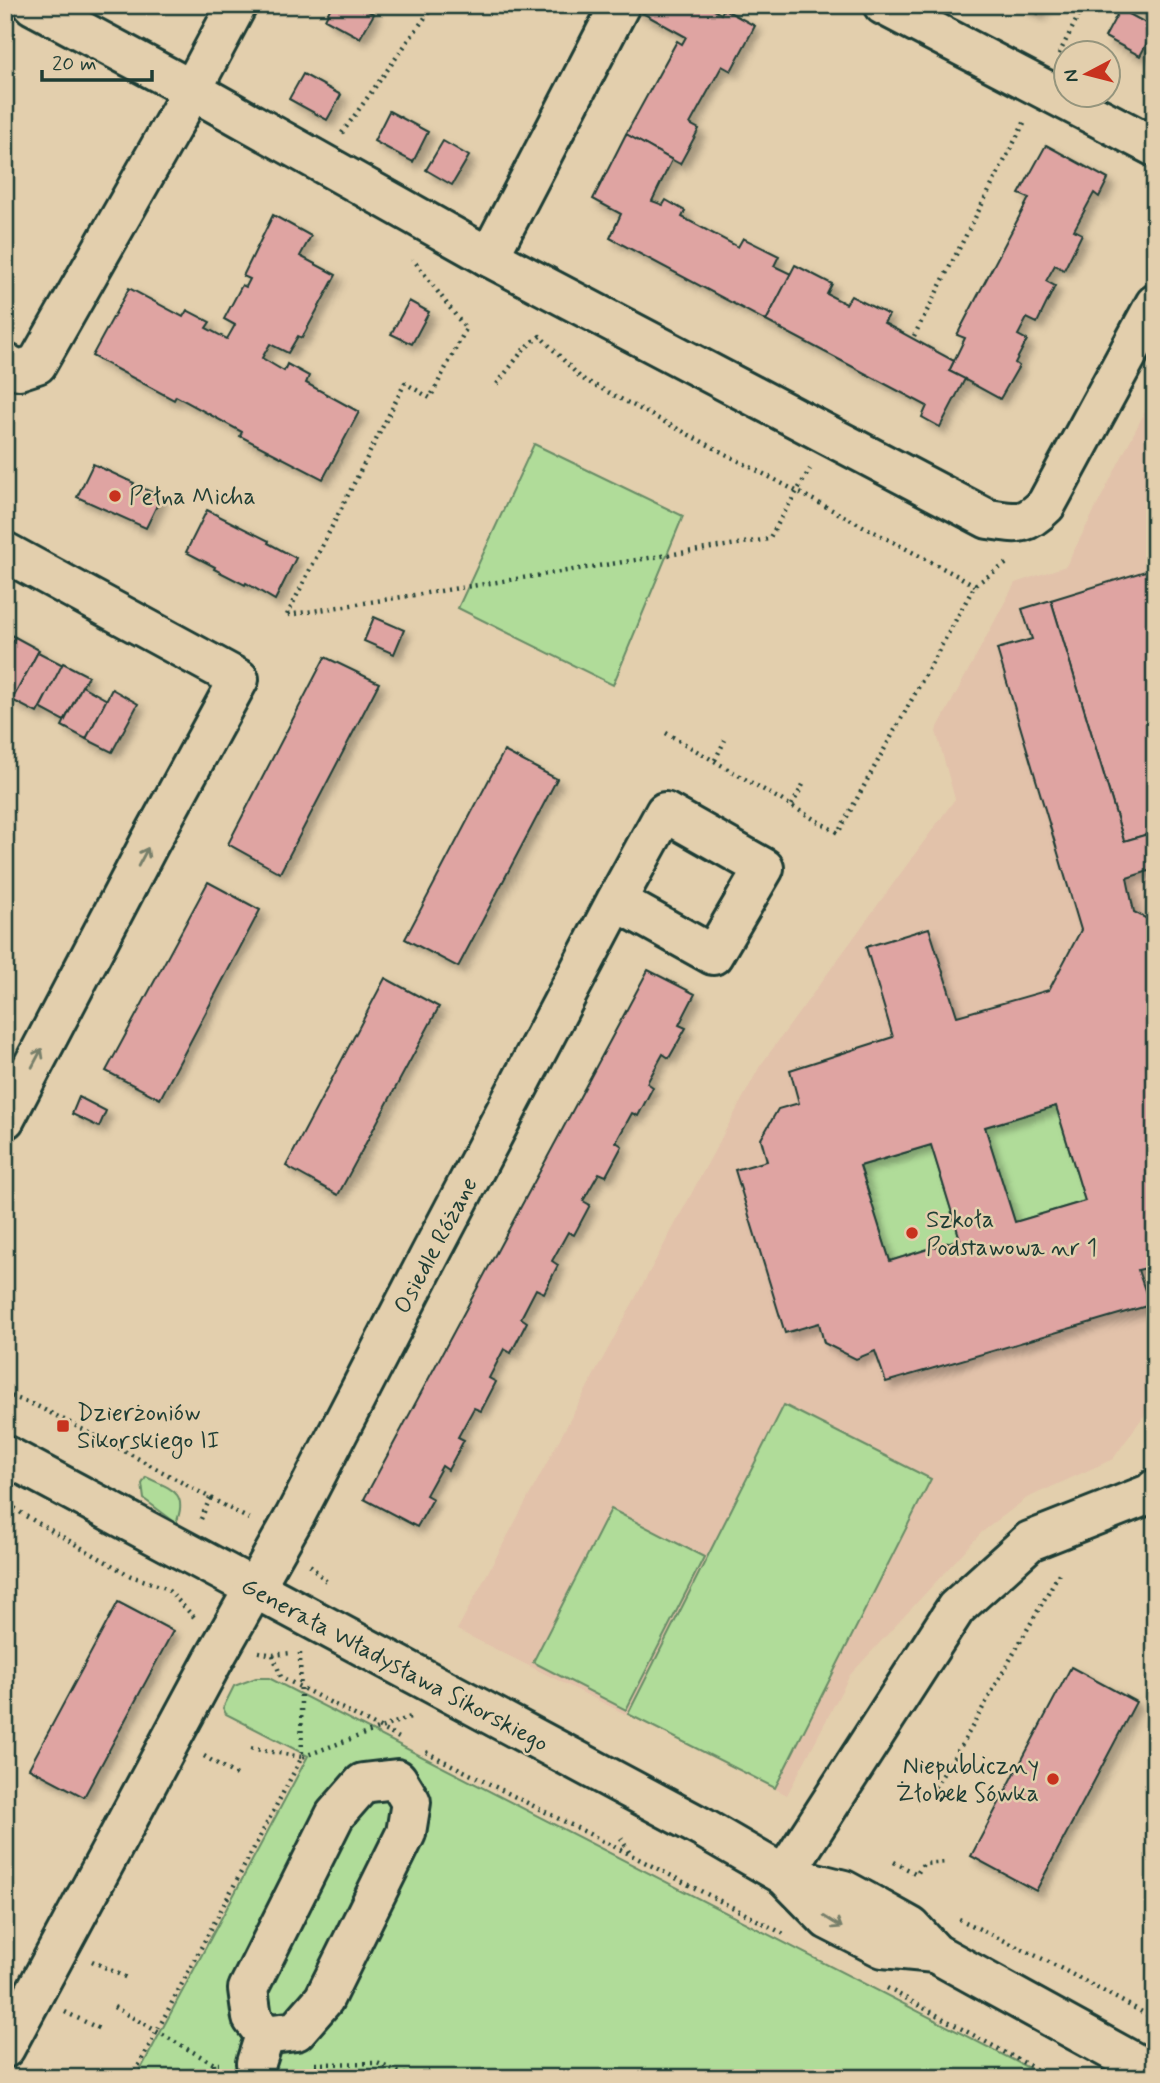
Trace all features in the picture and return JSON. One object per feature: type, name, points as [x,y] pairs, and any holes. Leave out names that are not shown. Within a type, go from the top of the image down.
[{"type":"street","points":[[33,5],[192,90],[489,257],[988,519],[1013,522],[1031,520],[1046,505],[1155,304]]},
{"type":"street","points":[[5,363],[19,370],[37,364],[237,5]]},
{"type":"street","points":[[489,257],[620,5]]},
{"type":"street","points":[[883,5],[1155,147]]},
{"type":"street","points":[[5,552],[239,679],[5,1119]]},
{"type":"street","name":"Osiedle Różane","points":[[5,2048],[295,1516],[616,901]]},
{"type":"street","name":"Generała Władysława Sikorskiego","points":[[5,1455],[703,1828],[784,1875],[828,1920],[883,1948],[935,1954],[1155,2074]]},
{"type":"street","points":[[784,1875],[956,1608],[1030,1541],[1152,1493],[1155,1489]]},
{"type":"street","points":[[397,1779],[411,1802],[406,1833],[324,1999],[296,2031],[260,2049],[248,1989],[335,1815],[363,1783],[397,1779]]},
{"type":"path","points":[[321,162],[434,5]]},
{"type":"path","points":[[914,336],[1084,5]]},
{"type":"path","points":[[466,329],[430,398],[405,383],[287,615],[769,539],[828,435]]},
{"type":"path","points":[[497,384],[524,349],[540,336],[581,378],[975,585]]},
{"type":"path","points":[[666,733],[838,833],[975,585],[1020,554]]},
{"type":"path","points":[[715,760],[725,740]]},
{"type":"path","points":[[792,805],[805,781]]},
{"type":"path","points":[[5,1394],[37,1406],[257,1523]]},
{"type":"path","points":[[5,1501],[24,1515],[131,1576],[166,1588],[203,1627]]},
{"type":"path","points":[[931,1793],[964,1741],[1066,1562]]},
{"type":"path","points":[[132,2078],[302,1757],[300,1652],[273,1655],[250,1650]]},
{"type":"path","points":[[273,1655],[281,1677],[404,1741]]},
{"type":"path","points":[[249,1748],[302,1757],[414,1716]]},
{"type":"path","points":[[416,1747],[631,1855]]},
{"type":"path","points":[[194,1751],[236,1775]]},
{"type":"path","points":[[894,1861],[917,1874],[923,1864],[948,1862]]},
{"type":"path","points":[[954,1917],[1049,1962],[1155,2019]]},
{"type":"path","points":[[84,1958],[129,1979]]},
{"type":"path","points":[[114,2007],[157,2031]]},
{"type":"path","points":[[58,2008],[102,2030]]},
{"type":"path","points":[[214,2064],[216,2078]]},
{"type":"shaded area","name":"Szkoła Podstawowa nr 1","points":[[1155,392],[1155,1400],[1113,1459],[1027,1498],[982,1532],[850,1675],[787,1795],[457,1630],[760,1066],[955,799],[936,731],[1015,583],[1066,566]]},
{"type":"green space","points":[[534,444],[683,516],[613,685],[458,608]]},
{"type":"green space","points":[[1056,1106],[1085,1201],[1015,1222],[985,1127]]},
{"type":"green space","points":[[931,1145],[960,1239],[890,1261],[860,1166]]},
{"type":"green space","points":[[784,1405],[931,1479],[775,1788],[628,1714]]},
{"type":"green space","points":[[146,1477],[170,1489],[179,1498],[176,1523],[144,1499],[142,1484]]},
{"type":"green space","points":[[611,1509],[704,1557],[626,1710],[533,1662]]},
{"type":"green space","points":[[256,1678],[269,1678],[1048,2078],[136,2078],[308,1756],[226,1714],[223,1708],[234,1686]]},
{"type":"building","points":[[332,5],[371,5],[368,11],[374,14],[360,38],[325,19]]},
{"type":"building","points":[[628,5],[705,5],[721,14],[724,9],[755,26],[731,71],[722,66],[690,124],[699,129],[680,164],[626,134],[677,41],[682,44],[686,37]]},
{"type":"building","points":[[1021,5],[1043,5],[1038,14]]},
{"type":"building","points":[[1155,5],[1155,18],[1132,6]]},
{"type":"building","points":[[1120,9],[1155,28],[1140,56],[1122,46],[1122,38],[1105,37]]},
{"type":"building","points":[[303,74],[341,95],[327,120],[289,99]]},
{"type":"building","points":[[389,111],[428,132],[413,162],[374,141]]},
{"type":"building","points":[[626,134],[672,160],[652,201],[663,205],[666,200],[685,211],[682,217],[738,247],[743,238],[779,256],[774,266],[791,274],[766,321],[610,238],[621,214],[593,199]]},
{"type":"building","points":[[443,141],[469,156],[452,185],[426,170]]},
{"type":"building","points":[[1046,145],[1108,179],[1099,197],[1094,193],[1074,230],[1082,234],[1064,270],[1055,265],[1046,281],[1055,286],[1037,323],[1027,318],[1018,335],[1027,340],[1015,363],[1019,366],[1000,399],[949,371],[965,338],[957,335],[1029,198],[1019,194]]},
{"type":"building","points":[[273,215],[311,236],[300,256],[336,275],[302,338],[298,336],[288,353],[270,344],[262,358],[284,371],[287,364],[309,376],[306,383],[359,412],[323,479],[240,436],[242,432],[176,396],[174,400],[92,356],[129,288],[183,317],[187,310],[210,322],[206,328],[227,339],[235,325],[224,319],[242,285],[246,287],[250,279],[243,276]]},
{"type":"building","points":[[795,265],[832,284],[827,294],[846,304],[851,296],[889,315],[884,323],[954,361],[949,371],[965,379],[940,427],[922,417],[927,406],[766,321]]},
{"type":"building","points":[[409,301],[429,312],[412,344],[391,334]]},
{"type":"building","points":[[93,464],[161,497],[146,528],[77,497]]},
{"type":"building","points":[[207,510],[269,541],[268,543],[296,558],[275,600],[186,552]]},
{"type":"building","points":[[1155,568],[1155,832],[1124,841],[1051,600]]},
{"type":"building","points":[[1051,600],[1124,841],[1155,832],[1155,869],[1127,878],[1134,912],[1155,923],[1155,1032],[1148,1046],[1155,1068],[1155,1266],[1138,1270],[1150,1305],[886,1382],[875,1351],[856,1359],[824,1343],[819,1323],[785,1333],[735,1170],[767,1161],[761,1139],[778,1109],[799,1103],[790,1070],[893,1037],[866,947],[929,928],[957,1016],[1049,990],[1081,930],[997,649],[1032,639],[1022,609]],"holes":[[[1056,1106],[1085,1201],[1015,1222],[985,1127]],[[931,1145],[960,1239],[890,1261],[860,1166]]]},
{"type":"building","points":[[374,617],[404,630],[394,654],[364,641]]},
{"type":"building","points":[[5,632],[15,637],[5,654]]},
{"type":"building","points":[[15,637],[39,650],[15,695],[5,690],[5,655]]},
{"type":"building","points":[[38,652],[63,665],[37,713],[12,700]]},
{"type":"building","points":[[325,657],[379,683],[280,873],[228,844]]},
{"type":"building","points":[[63,663],[88,676],[64,721],[40,708]]},
{"type":"building","points":[[82,686],[107,700],[86,739],[62,726]]},
{"type":"building","points":[[112,689],[138,704],[112,752],[86,739]]},
{"type":"building","points":[[504,751],[557,779],[458,967],[405,939]]},
{"type":"building","points":[[208,882],[260,910],[160,1099],[106,1071]]},
{"type":"building","points":[[648,970],[695,994],[679,1025],[686,1028],[669,1058],[663,1054],[647,1083],[653,1087],[638,1116],[632,1113],[616,1142],[622,1146],[606,1176],[599,1173],[583,1201],[590,1205],[574,1235],[568,1232],[552,1261],[558,1265],[544,1293],[536,1289],[521,1318],[527,1322],[511,1353],[504,1349],[489,1378],[496,1382],[481,1411],[474,1408],[458,1437],[464,1440],[448,1470],[442,1466],[426,1495],[433,1499],[417,1527],[364,1499]]},
{"type":"building","points":[[385,978],[439,1007],[338,1195],[286,1166]]},
{"type":"building","points":[[79,1097],[106,1111],[99,1127],[72,1114]]},
{"type":"building","points":[[118,1602],[173,1631],[84,1797],[29,1768]]},
{"type":"building","name":"Niepubliczny Żłobek Sówka","points":[[1071,1667],[1136,1702],[1036,1891],[971,1856]]},
{"type":"place","name":"Pełna Micha","points":[[115,496]]},
{"type":"place","name":"Szkoła Podstawowa nr 1","points":[[912,1233]]},
{"type":"place","name":"Dzierżoniów Sikorskiego II","points":[[63,1426]]},
{"type":"place","name":"Niepubliczny Żłobek Sówka","points":[[1053,1779]]}]
